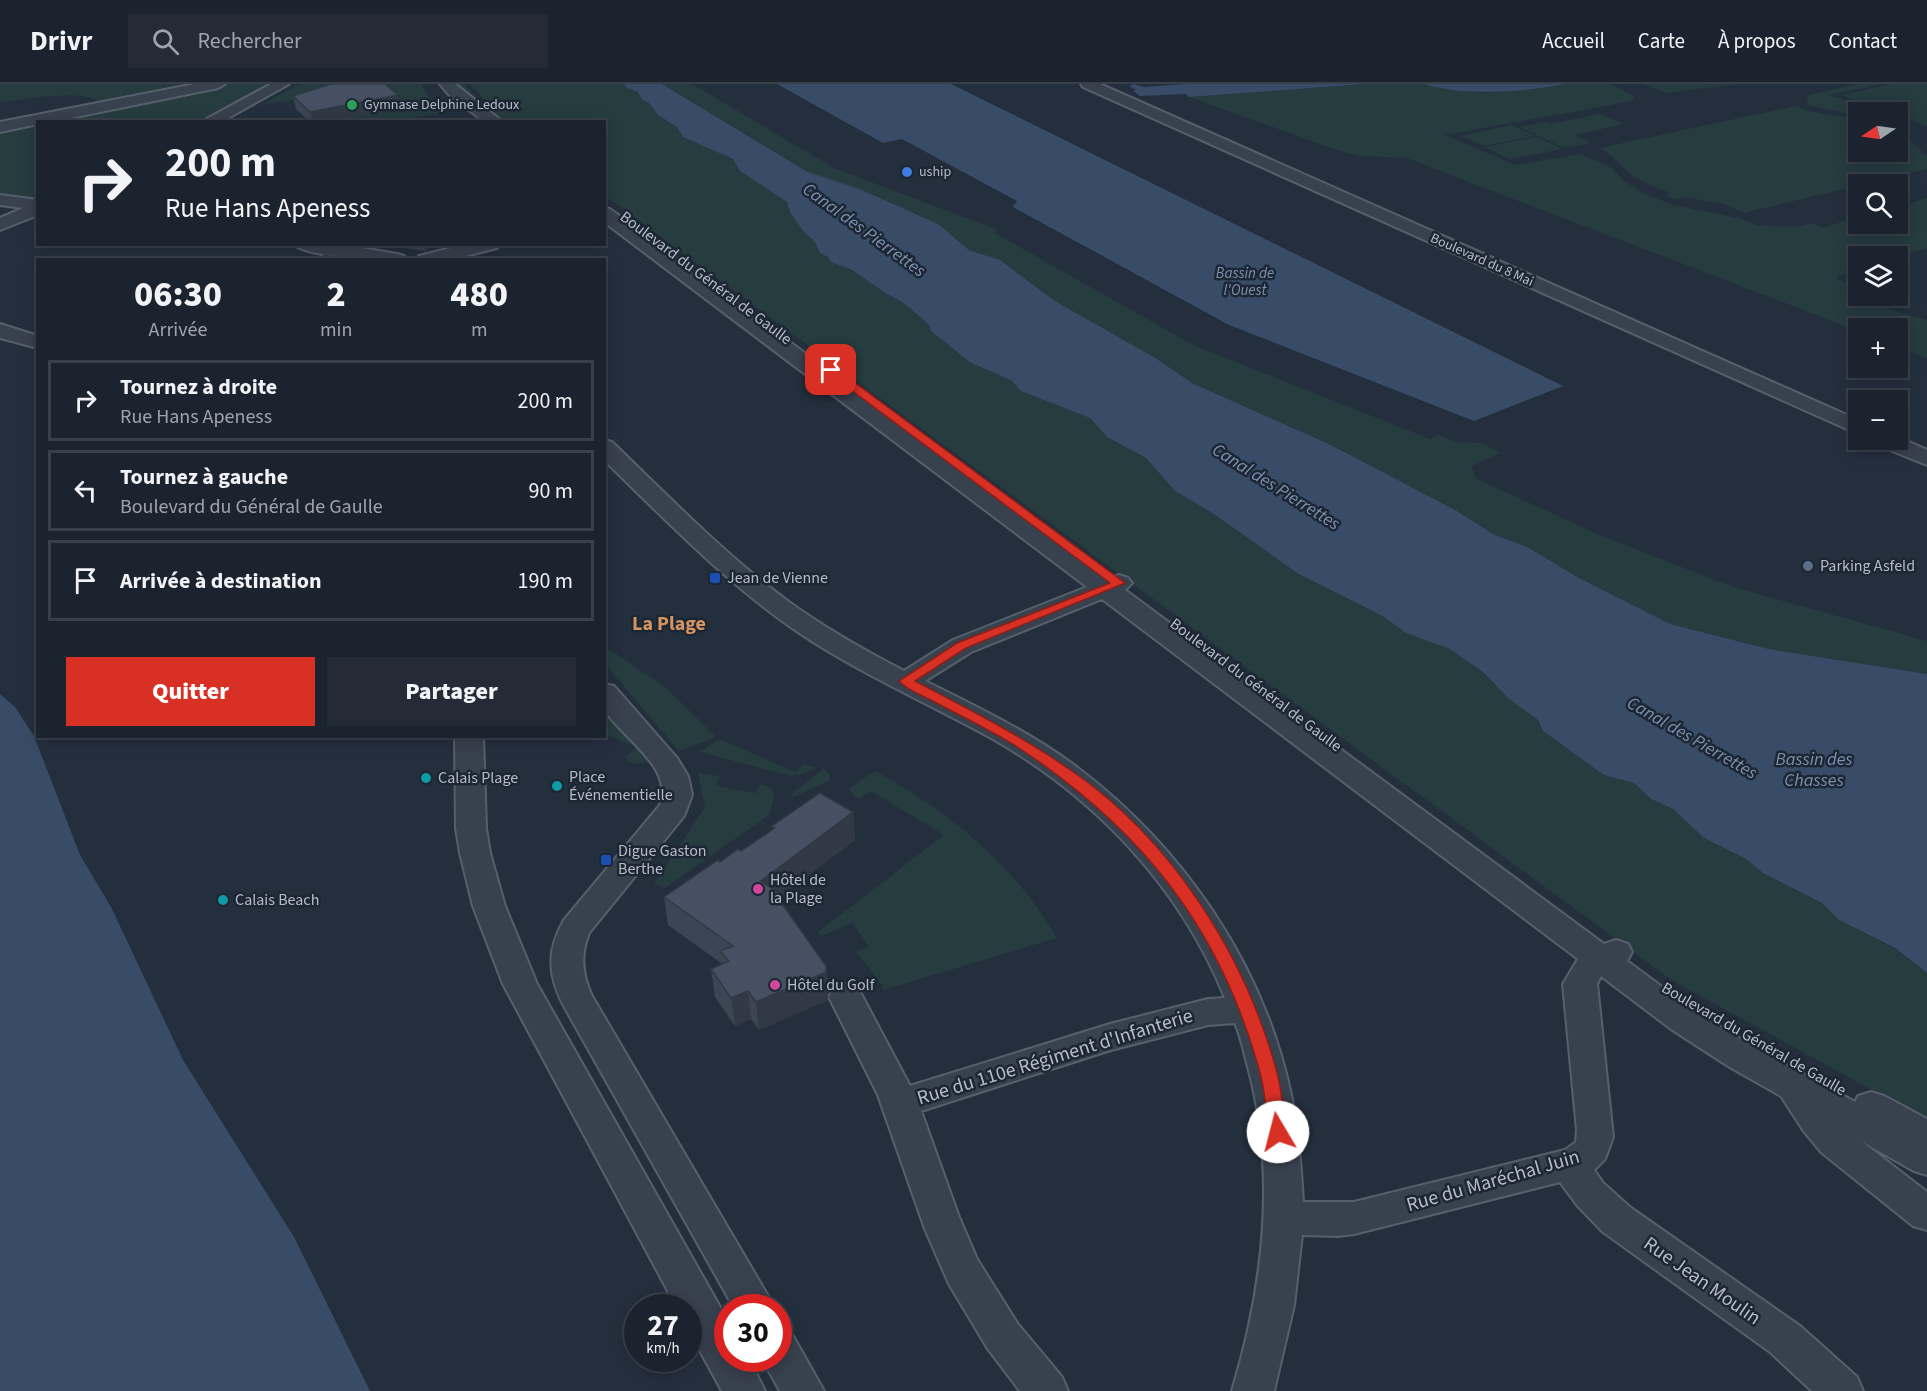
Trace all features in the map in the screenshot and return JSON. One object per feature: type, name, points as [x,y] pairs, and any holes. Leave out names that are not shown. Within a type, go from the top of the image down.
[{"type":"street","points":[[212,120],[282,84]]},
{"type":"street","name":"Boulevard du 8 Mai","points":[[1088,84],[1848,424]]},
{"type":"street","points":[[58,120],[224,85]]},
{"type":"street","points":[[46,120],[224,85]]},
{"type":"street","points":[[451,88],[463,106],[480,120]]},
{"type":"street","points":[[451,88],[493,120]]},
{"type":"street","points":[[0,129],[36,122]]},
{"type":"street","points":[[0,129],[36,124]]},
{"type":"street","points":[[0,200],[36,207]]},
{"type":"street","points":[[0,225],[36,208]]},
{"type":"street","name":"Boulevard du Général de Gaulle","points":[[609,213],[1608,956],[1699,1031],[1927,1160]]},
{"type":"street","points":[[316,246],[385,258]]},
{"type":"street","points":[[434,258],[483,246]]},
{"type":"street","points":[[0,330],[15,337],[36,342]]},
{"type":"street","points":[[0,350],[36,361]]},
{"type":"street","points":[[606,449],[720,558],[763,594],[825,637],[995,728],[1040,755],[1092,793],[1133,831],[1170,872],[1194,906],[1220,948],[1248,1009],[1268,1070],[1275,1110],[1283,1179],[1284,1218],[1276,1288],[1253,1391]]},
{"type":"street","points":[[1908,450],[1927,458]]},
{"type":"street","points":[[906,681],[962,646],[1113,586]]},
{"type":"street","points":[[606,694],[668,767],[677,785],[677,800],[673,809],[574,928],[566,948],[565,968],[577,999],[747,1294]]},
{"type":"street","points":[[469,738],[471,828],[475,853],[489,906],[520,984],[744,1391]]},
{"type":"street","name":"Boulevard du Général de Gaulle","points":[[1608,956],[1710,1017],[1927,1137]]},
{"type":"street","name":"Rue du Maréchal Juin","points":[[1284,1218],[1338,1220],[1354,1218],[1569,1164],[1588,1156],[1595,1140],[1579,993],[1583,975],[1608,956]]},
{"type":"street","name":"Rue du 110e Régiment d'Infanterie","points":[[846,997],[870,1040],[910,1128],[944,1229],[960,1264],[1014,1352],[1047,1391]]},
{"type":"street","name":"Rue du 110e Régiment d'Infanterie","points":[[899,1104],[1110,1037],[1208,1012],[1248,1009]]},
{"type":"street","name":"Boulevard du Général de Gaulle","points":[[1793,1085],[1816,1120],[1834,1141],[1927,1214]]},
{"type":"street","name":"Rue Jean Moulin","points":[[1569,1164],[1590,1194],[1617,1220],[1785,1339],[1842,1391]]},
{"type":"street","points":[[792,1372],[803,1391]]},
{"type":"green space","points":[[0,84],[273,84],[200,120],[36,120],[36,198],[0,193],[0,120],[97,101],[79,96],[66,96],[0,102]]},
{"type":"green space","points":[[300,84],[333,84],[310,98],[263,104]]},
{"type":"green space","points":[[351,84],[421,84],[429,97],[445,112],[402,120],[363,118],[336,120],[400,108],[395,92],[388,87],[355,93]]},
{"type":"green space","points":[[455,84],[464,84],[482,103],[486,101],[470,84],[624,84],[627,88],[638,92],[642,100],[649,103],[658,115],[677,127],[683,137],[733,159],[740,171],[787,202],[803,231],[815,242],[820,253],[828,257],[831,262],[852,270],[904,303],[929,325],[931,331],[971,363],[1011,380],[1021,391],[1090,418],[1107,437],[1146,458],[1175,491],[1214,514],[1297,573],[1384,617],[1406,633],[1450,649],[1483,672],[1509,699],[1538,720],[1543,731],[1604,775],[1634,783],[1651,799],[1673,809],[1704,838],[1746,859],[1763,873],[1822,903],[1839,920],[1895,949],[1927,973],[1927,1120],[1673,981],[606,197],[606,120],[502,120]]},
{"type":"green space","points":[[662,84],[692,84],[834,168],[998,230],[995,233],[1193,345],[1430,439],[1438,434],[1455,442],[1482,443],[1500,453],[1472,466],[1475,478],[1595,533],[1730,586],[1927,641],[1927,674],[1769,649],[1670,624],[1579,578],[1529,548],[1493,534],[1457,511],[1331,445],[1192,383],[1157,359],[1055,301],[1000,260],[969,250],[938,224],[862,190],[806,171]]},
{"type":"green space","points":[[1366,84],[1424,84],[1485,93],[1566,84],[1611,84],[1635,97],[1632,101],[1445,135],[1515,165],[1580,154],[1612,168],[1623,180],[1643,193],[1673,205],[1739,218],[1757,225],[1795,227],[1813,223],[1822,228],[1848,220],[1848,234],[1908,234],[1908,204],[1927,198],[1927,248],[1908,254],[1908,246],[1848,246],[1848,273],[1835,278],[1848,284],[1848,306],[1886,306],[1883,308],[1927,320],[1927,358],[1908,350],[1908,318],[1848,318],[1848,327],[1407,158],[1359,156],[1189,97]]},
{"type":"green space","points":[[1642,84],[1739,84],[1666,93]]},
{"type":"green space","points":[[1859,84],[1881,84],[1830,95],[1849,102],[1848,114],[1808,105],[1807,96]]},
{"type":"green space","points":[[1891,84],[1927,84],[1927,126],[1908,119],[1908,102],[1861,102],[1841,95]]},
{"type":"green space","points":[[1795,106],[1819,113],[1848,117],[1848,162],[1908,162],[1908,140],[1927,156],[1927,169],[1906,174],[1848,174],[1848,188],[1744,213],[1724,204],[1665,196],[1671,193],[1635,177],[1599,148]]},
{"type":"green space","points":[[1600,114],[1624,124],[1574,135],[1591,143],[1564,148],[1519,127],[1545,122],[1550,124]]},
{"type":"green space","points":[[1512,125],[1535,136],[1483,146],[1461,136]]},
{"type":"green space","points":[[1537,137],[1562,149],[1509,159],[1485,147]]},
{"type":"green space","points":[[606,647],[666,688],[716,737],[679,751],[606,665]]},
{"type":"green space","points":[[606,706],[652,762],[635,764],[624,758],[636,747],[606,734]]},
{"type":"green space","points":[[719,739],[795,772],[805,764],[816,768],[791,776],[700,752]]},
{"type":"green space","points":[[824,768],[830,776],[829,781],[791,798],[792,794]]},
{"type":"green space","points":[[875,771],[928,804],[978,842],[1021,887],[1057,938],[883,990],[882,985],[856,952],[869,946],[852,923],[821,936],[818,932],[944,835],[871,791],[858,799],[848,789]]},
{"type":"green space","points":[[698,773],[720,776],[716,786],[755,793],[761,784],[771,788],[774,797],[769,815],[665,888],[654,884],[705,807]]},
{"type":"water","name":"Bassin des Chasses","points":[[624,84],[662,84],[806,171],[862,190],[938,224],[969,250],[1000,260],[1055,301],[1157,359],[1192,383],[1331,445],[1457,511],[1493,534],[1529,548],[1579,578],[1670,624],[1769,649],[1927,674],[1927,973],[1895,948],[1839,920],[1822,903],[1763,873],[1746,859],[1704,838],[1673,809],[1651,799],[1634,783],[1604,775],[1543,731],[1538,720],[1509,699],[1483,672],[1450,649],[1406,633],[1384,617],[1297,573],[1214,514],[1175,491],[1146,458],[1107,437],[1090,418],[1021,391],[1011,380],[971,363],[931,331],[929,325],[904,303],[852,270],[831,262],[828,257],[820,253],[815,242],[803,231],[790,212],[787,202],[740,171],[733,159],[683,137],[677,127],[658,115],[649,103],[642,100],[638,92],[627,88]]},
{"type":"water","name":"Bassin de l'Ouest","points":[[777,84],[951,84],[1563,386],[1474,421],[1229,325],[1013,207],[1017,201],[902,139],[883,143]]},
{"type":"water","points":[[1134,84],[1144,87],[1186,84],[1366,84],[1189,97],[1186,94],[1140,96],[1129,86]]},
{"type":"water","points":[[1424,84],[1566,84],[1531,89],[1477,92]]},
{"type":"water","points":[[0,694],[15,707],[34,736],[80,855],[111,907],[183,1060],[294,1237],[370,1391],[0,1391]]},
{"type":"building","points":[[331,84],[385,84],[398,95],[310,112],[293,96]]},
{"type":"building","points":[[820,793],[853,812],[761,881],[781,894],[777,897],[826,966],[826,972],[756,1002],[748,991],[731,998],[711,969],[729,961],[720,951],[733,946],[664,897],[718,860],[720,862],[738,849],[741,851],[775,828],[772,826]]},
{"type":"place","name":"Gymnase Delphine Ledoux","points":[[352,105]]},
{"type":"place","name":"uship","points":[[907,172]]},
{"type":"place","name":"Parking Asfeld","points":[[1808,566]]},
{"type":"place","name":"Jean de Vienne","points":[[715,578]]},
{"type":"place","name":"Calais Plage","points":[[426,778]]},
{"type":"place","name":"Place Événementielle","points":[[557,786]]},
{"type":"place","name":"Digue Gaston Berthe","points":[[606,860]]},
{"type":"place","name":"Hôtel de la Plage","points":[[758,889]]},
{"type":"place","name":"Calais Beach","points":[[223,900]]},
{"type":"place","name":"Hôtel du Golf","points":[[775,985]]},
{"type":"district","name":"La Plage","points":[[669,624]]},
{"type":"route","points":[[831,370],[1119,583],[962,646],[906,681],[995,728],[1066,773],[1103,803],[1157,857],[1181,887],[1215,939],[1240,989],[1256,1029],[1268,1070],[1278,1132]]},
{"type":"water label","name":"Canal des Pierrettes","points":[[864,230]]},
{"type":"water label","name":"Canal des Pierrettes","points":[[1276,487]]},
{"type":"water label","name":"Canal des Pierrettes","points":[[1692,738]]}]
